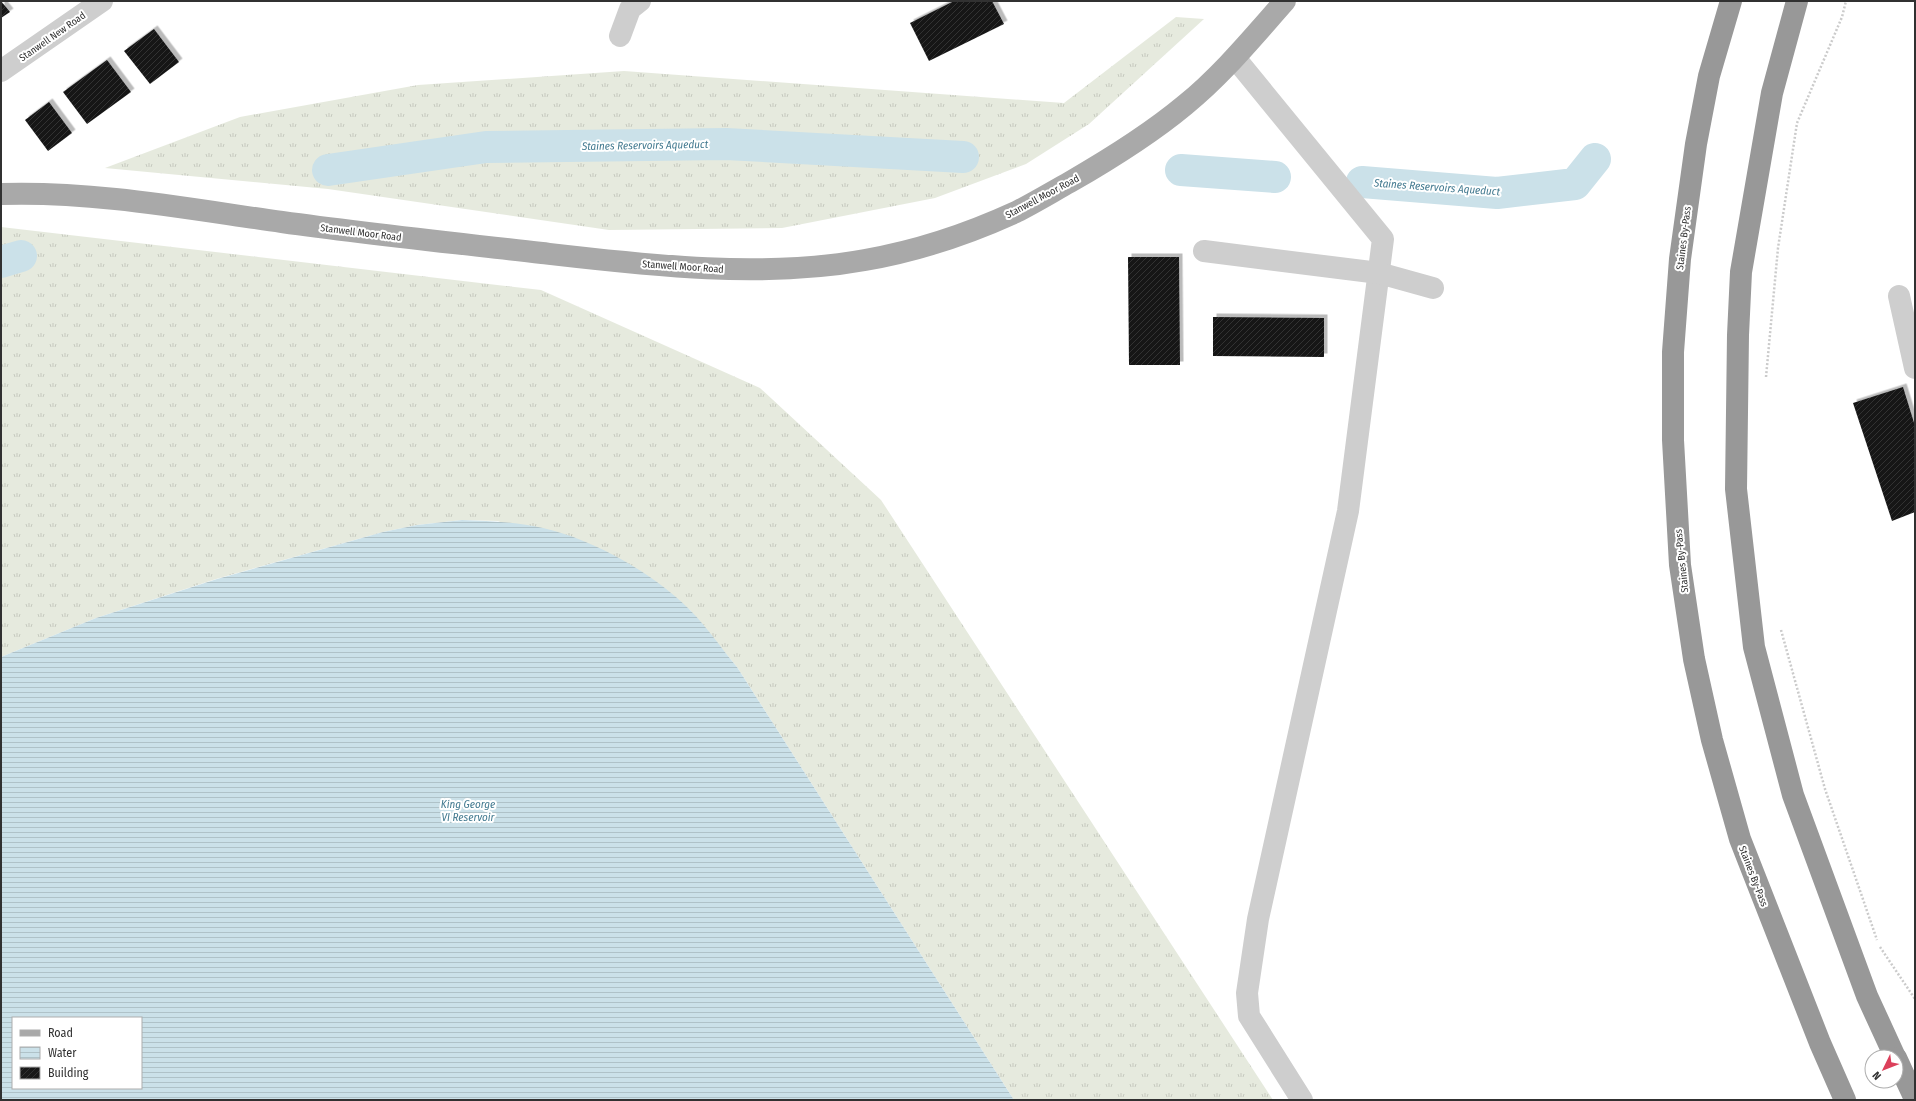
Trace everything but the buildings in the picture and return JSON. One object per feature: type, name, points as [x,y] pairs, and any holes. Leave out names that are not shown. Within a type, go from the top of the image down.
[{"type":"highway","name":"Staines By-Pass","points":[[1731,1],[1709,76],[1696,144],[1680,258],[1673,352],[1672,440],[1680,565],[1694,659],[1712,740],[1740,839],[1817,1036],[1845,1100]]},
{"type":"highway","points":[[1797,1],[1772,93],[1741,272],[1738,335],[1736,489],[1754,647],[1793,795],[1867,996],[1892,1049]]},
{"type":"highway","points":[[1904,1075],[1915,1099]]},
{"type":"main road","name":"Stanwell Moor Road","points":[[1,194],[30,193],[124,200],[356,232],[597,260],[701,268],[783,269],[865,260],[944,240],[1017,211],[1095,168],[1138,140],[1186,104],[1235,58],[1285,1]]},
{"type":"street","name":"Stanwell New Road","points":[[1,72],[102,1]]},
{"type":"street","points":[[620,36],[630,9],[640,1]]},
{"type":"street","points":[[1235,58],[1383,239],[1348,512],[1258,919],[1247,993],[1249,1016],[1302,1100]]},
{"type":"street","points":[[1204,251],[1379,273],[1433,288]]},
{"type":"street","points":[[1899,296],[1915,368]]},
{"type":"path","points":[[1766,380],[1778,248],[1797,123],[1842,17],[1846,1]]},
{"type":"path","points":[[1781,630],[1825,789],[1880,948],[1915,999]]},
{"type":"green space","points":[[1176,17],[1204,19],[1089,124],[1026,164],[935,198],[782,228],[609,230],[328,189],[105,168],[240,117],[418,85],[624,71],[1064,103]]},
{"type":"green space","points":[[1,227],[541,290],[760,388],[881,500],[1273,1100],[1014,1100],[737,667],[690,610],[498,521],[462,520],[417,525],[383,532],[216,579],[96,618],[1,657]]},
{"type":"water","name":"King George VI Reservoir","points":[[462,520],[493,521],[543,528],[563,533],[603,549],[641,571],[675,596],[708,630],[737,667],[1014,1100],[1,1100],[1,657],[96,618],[217,579],[383,532],[417,525]]},
{"type":"waterway","name":"Staines Reservoirs Aqueduct","points":[[328,170],[486,147],[726,144],[963,157]]},
{"type":"waterway","name":"Staines Reservoirs Aqueduct","points":[[1362,182],[1497,193],[1575,184],[1595,159]]},
{"type":"waterway","name":"Staines Reservoirs Aqueduct","points":[[1181,170],[1275,177]]},
{"type":"waterway","name":"Staines Reservoirs Aqueduct","points":[[1,262],[21,256]]}]
